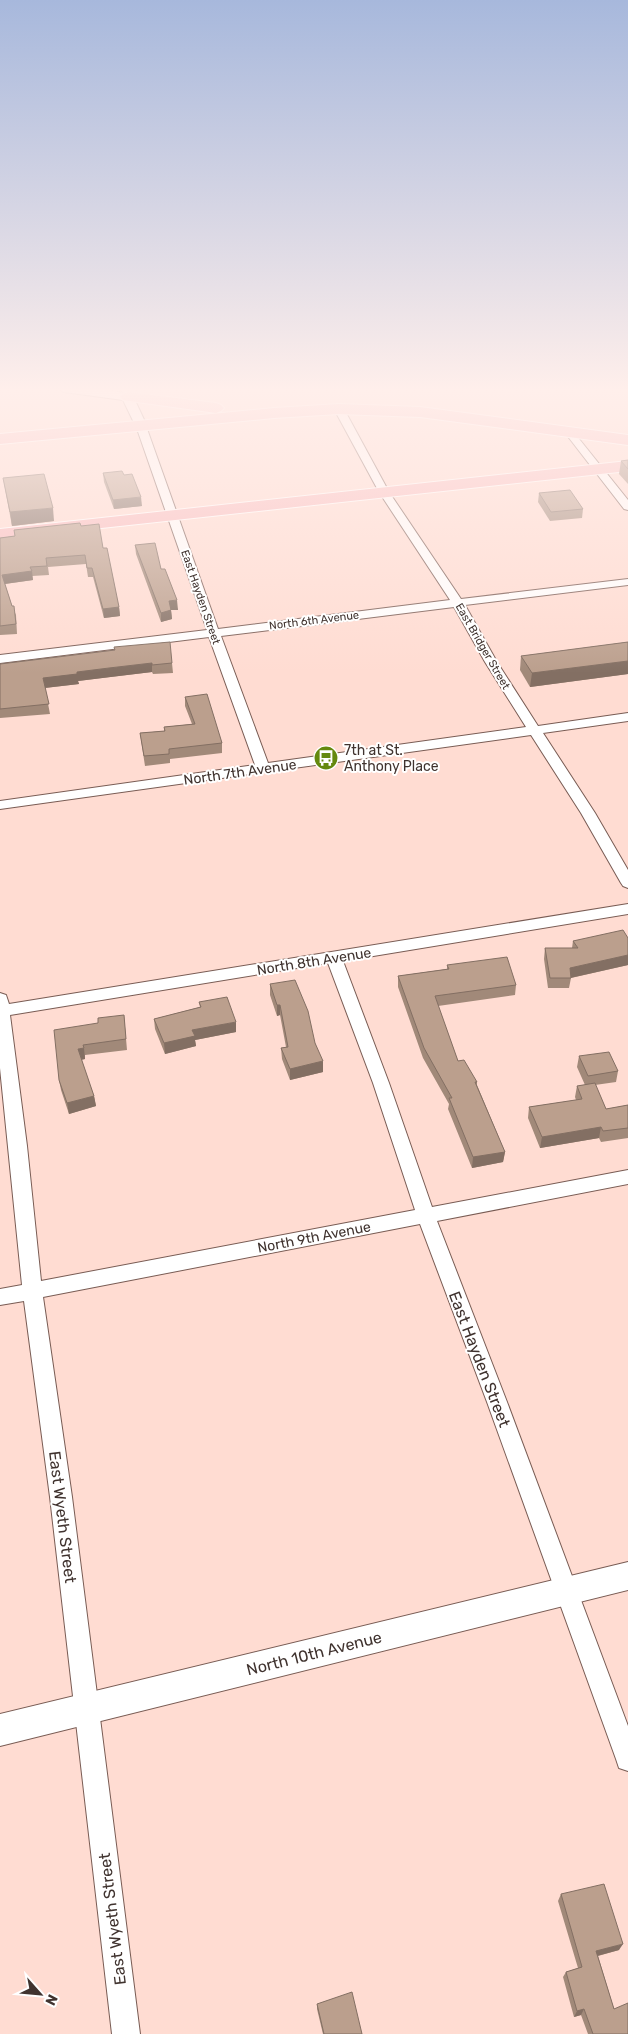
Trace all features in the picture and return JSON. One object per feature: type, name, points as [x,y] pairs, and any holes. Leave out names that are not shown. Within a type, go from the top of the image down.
[{"type":"main road","points":[[0,534],[469,483]]},
{"type":"street","name":"East Hayden Street","points":[[162,483],[213,632],[263,769]]},
{"type":"street","name":"East Bridger Street","points":[[379,483],[458,603],[533,730],[588,813],[628,883]]},
{"type":"street","points":[[610,483],[628,507]]},
{"type":"street","name":"North 6th Avenue","points":[[0,659],[628,582]]},
{"type":"street","name":"North 7th Avenue","points":[[0,805],[628,717]]},
{"type":"street","name":"North 8th Avenue","points":[[0,1007],[334,958],[628,909]]},
{"type":"street","name":"East Hayden Street","points":[[334,958],[381,1083],[426,1216],[628,1759]]},
{"type":"street","name":"East Wyeth Street","points":[[0,1007],[18,1146],[32,1291],[61,1497],[126,2034]]},
{"type":"street","name":"North 9th Avenue","points":[[0,1297],[628,1178]]},
{"type":"street","name":"North 10th Avenue","points":[[0,1730],[628,1576]]},
{"type":"building","points":[[4,483],[46,483],[53,508],[10,512]]},
{"type":"building","points":[[107,483],[135,483],[141,497],[113,500]]},
{"type":"building","points":[[570,490],[583,509],[551,512],[539,493]]},
{"type":"building","points":[[80,523],[81,526],[99,524],[103,548],[107,548],[119,607],[103,609],[92,568],[87,568],[85,555],[46,558],[47,566],[30,567],[32,571],[2,575],[12,606],[14,606],[16,624],[0,626],[0,538],[15,536],[14,530]]},
{"type":"building","points":[[155,543],[161,569],[165,569],[177,600],[169,601],[171,610],[161,613],[135,545]]},
{"type":"building","points":[[170,642],[172,663],[152,665],[152,663],[43,678],[49,704],[0,709],[0,664],[115,650],[114,647]]},
{"type":"building","points":[[628,642],[628,661],[532,673],[521,656]]},
{"type":"building","points":[[207,694],[222,743],[169,749],[169,754],[144,756],[140,733],[165,731],[164,727],[195,724],[185,697]]},
{"type":"building","points":[[623,930],[628,938],[628,955],[570,968],[571,978],[550,978],[545,948],[578,948],[573,941]]},
{"type":"building","points":[[507,957],[516,985],[435,996],[458,1061],[464,1060],[477,1082],[475,1082],[505,1152],[473,1157],[449,1098],[452,1098],[424,1048],[398,976],[449,969],[447,965]]},
{"type":"building","points":[[295,980],[308,1011],[315,1043],[323,1061],[290,1069],[281,1048],[288,1047],[280,1005],[277,1005],[270,984]]},
{"type":"building","points":[[227,997],[236,1022],[192,1030],[195,1036],[164,1043],[154,1019],[201,1007],[199,1002]]},
{"type":"building","points":[[124,1015],[126,1039],[83,1045],[84,1048],[78,1049],[94,1096],[67,1103],[59,1080],[54,1030],[98,1023],[98,1018]]},
{"type":"building","points":[[609,1052],[618,1071],[588,1076],[579,1056]]},
{"type":"building","points":[[595,1083],[606,1109],[628,1105],[628,1128],[603,1131],[601,1127],[542,1137],[529,1107],[582,1099],[577,1086]]},
{"type":"building","points":[[604,1884],[623,1944],[596,1951],[614,2009],[628,2003],[628,2034],[593,2034],[584,2009],[577,2011],[566,1972],[582,1967],[561,1894]]},
{"type":"building","points":[[352,1992],[362,2034],[324,2034],[317,2004]]},
{"type":"place","name":"7th at St. Anthony Place","points":[[326,758]]}]
